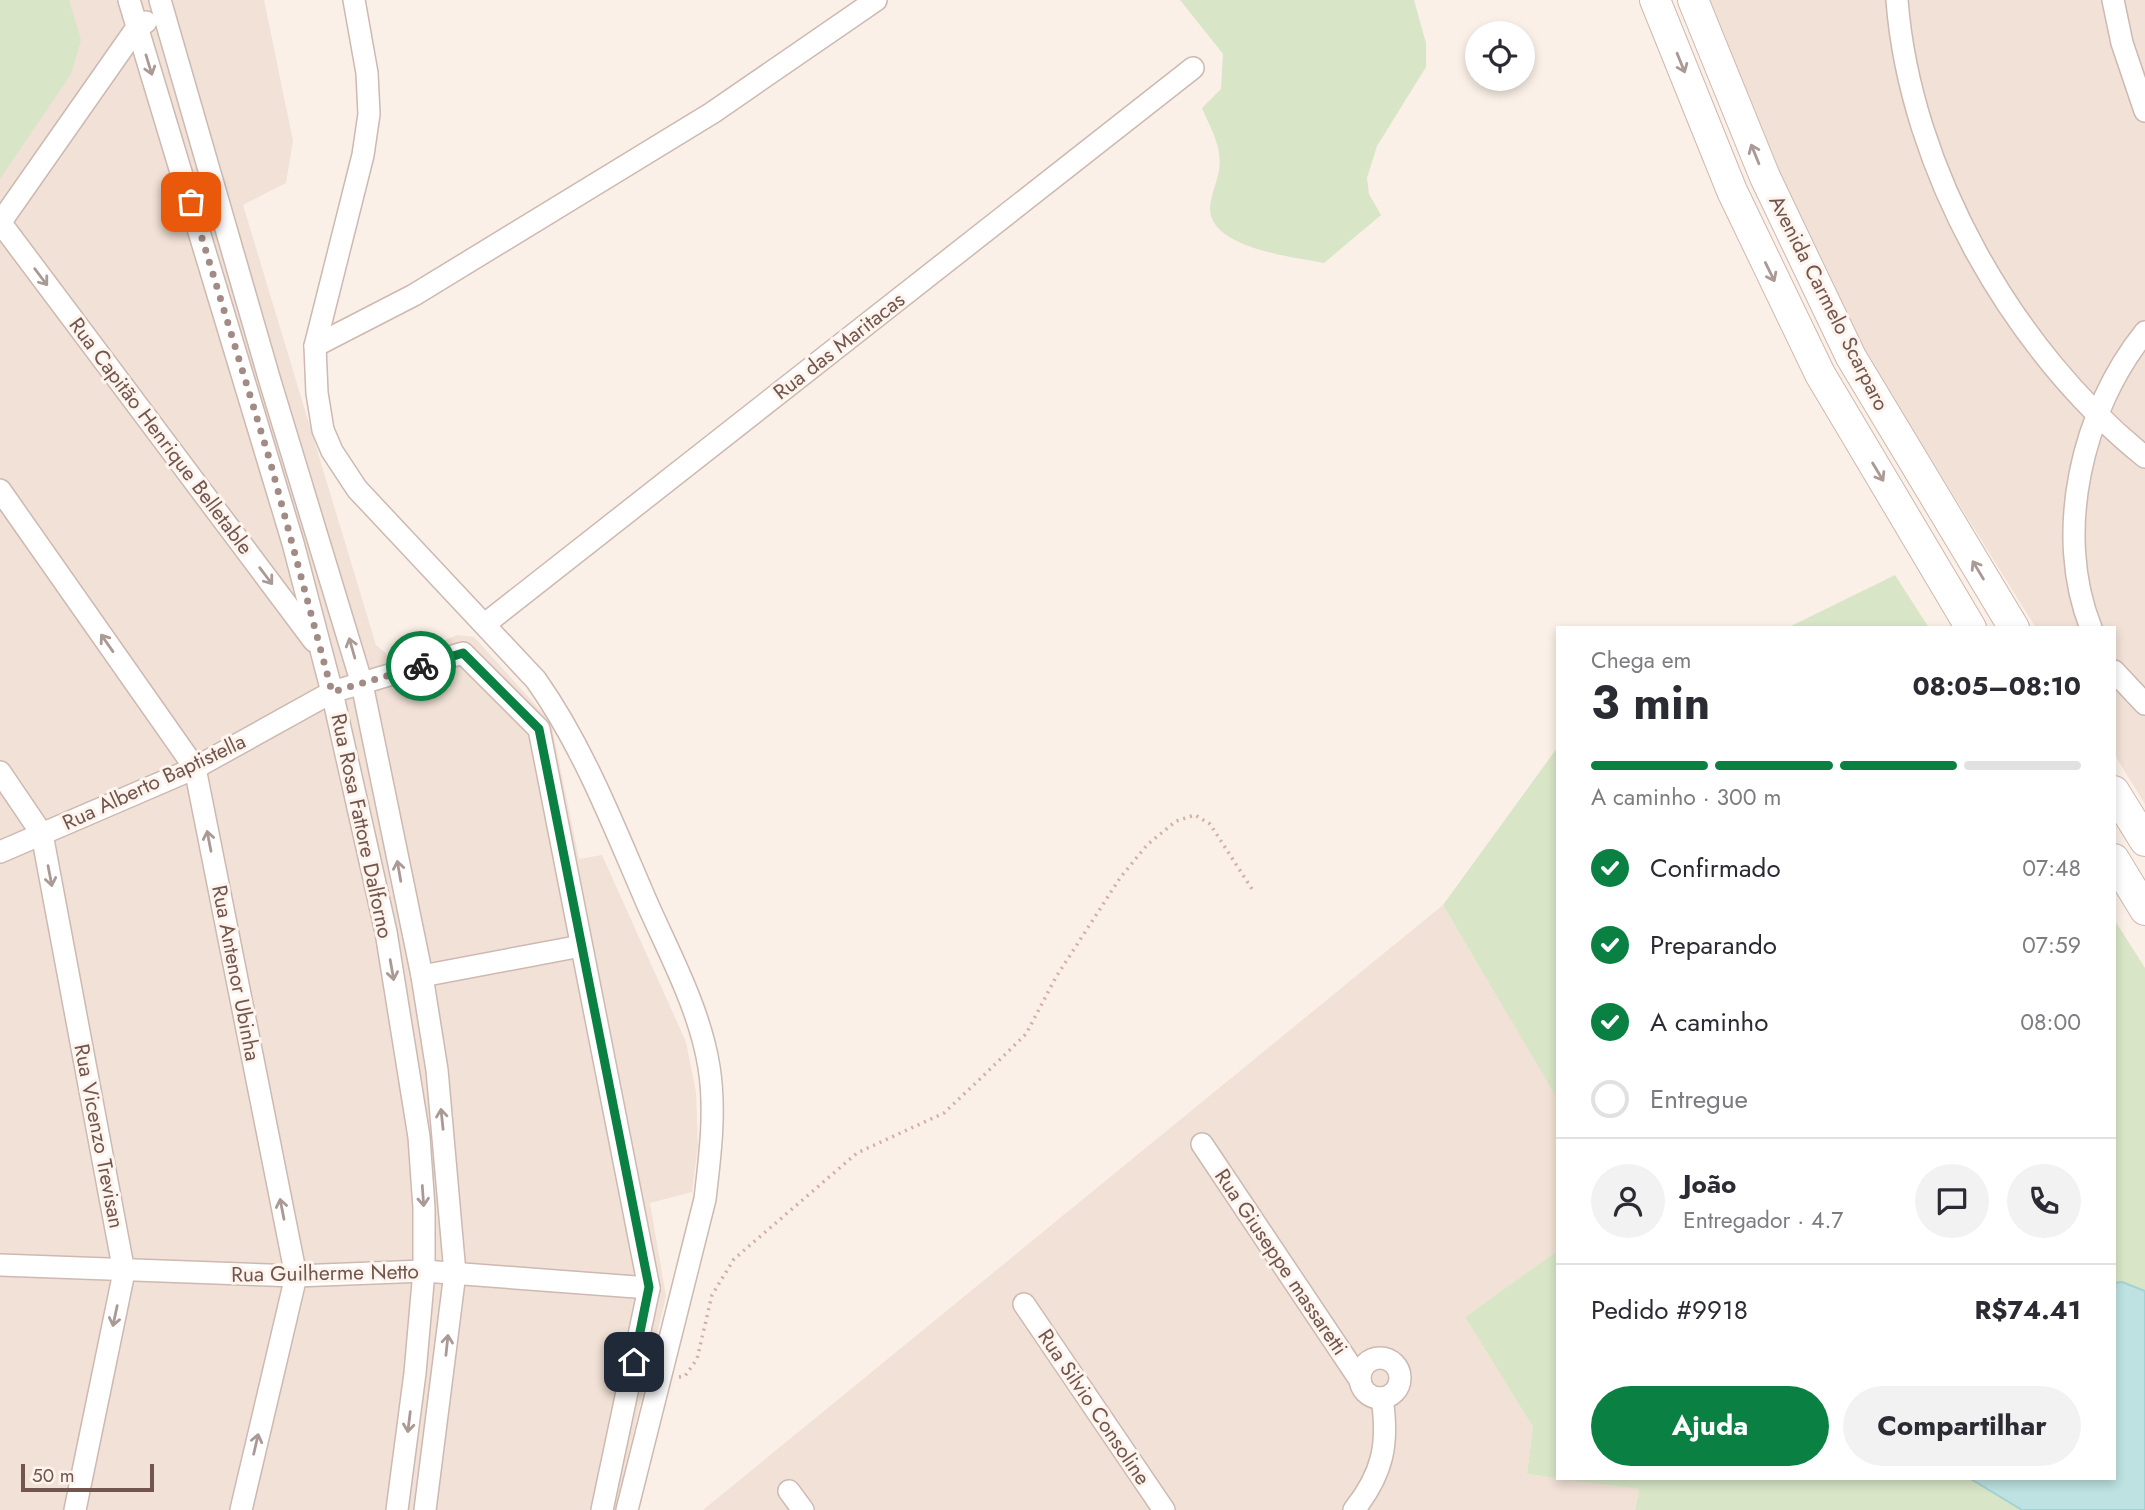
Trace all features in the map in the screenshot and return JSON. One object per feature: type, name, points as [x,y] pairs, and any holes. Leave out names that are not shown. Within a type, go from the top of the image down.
[{"type":"main road","name":"Avenida Carmelo Scarparo","points":[[1656,0],[1731,191],[1820,374],[1971,626]]},
{"type":"main road","name":"Avenida Carmelo Scarparo","points":[[1693,0],[1765,177],[1852,357],[2013,626]]},
{"type":"main road","points":[[2116,793],[2145,841]]},
{"type":"main road","points":[[2116,862],[2145,909]]},
{"type":"street","name":"Rua Rosa Fattore Dalforno","points":[[129,0],[270,461],[332,692],[386,932],[419,1137],[424,1271],[397,1510]]},
{"type":"street","points":[[354,0],[367,72],[369,114],[363,155],[315,346],[317,393],[323,430],[332,452],[357,489],[537,680],[558,711],[583,760],[684,987],[709,1066],[710,1155],[705,1199],[627,1510]]},
{"type":"street","points":[[315,346],[414,295],[712,113],[876,0]]},
{"type":"street","points":[[1897,0],[1911,82],[1934,160],[1967,235],[2005,302],[2050,363],[2097,414],[2145,457]]},
{"type":"street","points":[[2113,0],[2122,43],[2145,111]]},
{"type":"street","name":"Rua Rosa Fattore Dalforno","points":[[162,7],[362,684],[422,976],[439,1082],[455,1273],[425,1510]]},
{"type":"street","points":[[0,223],[138,26],[162,7]]},
{"type":"street","name":"Rua das Maritacas","points":[[485,624],[1193,68]]},
{"type":"street","name":"Rua Capitão Henrique Belletable","points":[[0,223],[321,650]]},
{"type":"street","points":[[2090,626],[2080,584],[2074,537],[2078,487],[2097,414],[2127,354],[2145,332]]},
{"type":"street","points":[[270,461],[293,455]]},
{"type":"street","name":"Rua Antenor Ubinha","points":[[0,490],[195,768],[296,1276],[241,1510]]},
{"type":"street","name":"Rua Alberto Baptistella","points":[[0,852],[195,768],[332,692],[463,653],[539,729],[581,946]]},
{"type":"street","points":[[2116,673],[2145,704]]},
{"type":"street","name":"Rua Vicenzo Trevisan","points":[[0,772],[42,834],[124,1272],[75,1510]]},
{"type":"street","points":[[422,976],[581,946],[649,1287],[602,1510]]},
{"type":"street","name":"Rua Giuseppe massaretti","points":[[1202,1144],[1360,1380]]},
{"type":"street","name":"Rua Guilherme Netto","points":[[0,1265],[124,1272],[296,1276],[424,1271],[649,1287]]},
{"type":"street","name":"Rua Silvio Consoline","points":[[1024,1304],[1164,1510]]},
{"type":"street","points":[[1373,1359],[1393,1362],[1400,1374],[1400,1381],[1394,1393],[1382,1398],[1365,1392],[1360,1380],[1363,1367],[1373,1359]]},
{"type":"street","points":[[1354,1510],[1371,1487],[1381,1461],[1387,1430],[1382,1398]]},
{"type":"street","points":[[789,1491],[803,1510]]},
{"type":"path","points":[[660,1381],[685,1376],[697,1359],[712,1295],[734,1259],[857,1153],[944,1113],[1026,1034],[1084,933],[1120,878],[1147,845],[1176,821],[1195,815],[1210,824],[1252,888]]},
{"type":"shaded area","points":[[0,0],[264,0],[293,141],[286,183],[243,205],[376,645],[389,656],[408,657],[457,635],[474,637],[551,722],[579,859],[602,855],[686,1042],[696,1092],[698,1146],[692,1192],[650,1203],[666,1296],[615,1510],[0,1510]]},
{"type":"shaded area","points":[[1707,0],[2145,0],[2145,804],[2116,757],[2116,626],[2035,626],[1865,353],[1783,187]]},
{"type":"shaded area","points":[[1443,905],[1556,1095],[1556,1252],[1465,1317],[1533,1427],[1527,1474],[1639,1489],[1635,1510],[703,1510]]},
{"type":"green space","points":[[0,0],[69,0],[81,40],[71,74],[0,179]]},
{"type":"green space","points":[[1180,0],[1414,0],[1426,43],[1426,67],[1377,146],[1367,178],[1369,194],[1381,215],[1324,263],[1255,248],[1223,232],[1213,221],[1210,207],[1220,162],[1215,138],[1202,108],[1221,89],[1223,54]]},
{"type":"green space","points":[[1895,575],[1928,626],[1791,626]]},
{"type":"green space","points":[[1556,749],[1556,1096],[1443,905]]},
{"type":"green space","points":[[2116,922],[2145,968],[2145,1510],[1635,1510],[1639,1489],[1568,1480],[2116,1480]]},
{"type":"green space","points":[[1556,1252],[1556,1478],[1527,1474],[1533,1427],[1465,1317]]},
{"type":"water","points":[[2122,1282],[2145,1291],[2145,1510],[2022,1510],[1973,1480],[2116,1480],[2116,1283]]},
{"type":"way so far","points":[[191,202],[270,461],[332,692],[421,666]]},
{"type":"route","points":[[421,666],[463,653],[539,729],[649,1287],[634,1362]]}]
